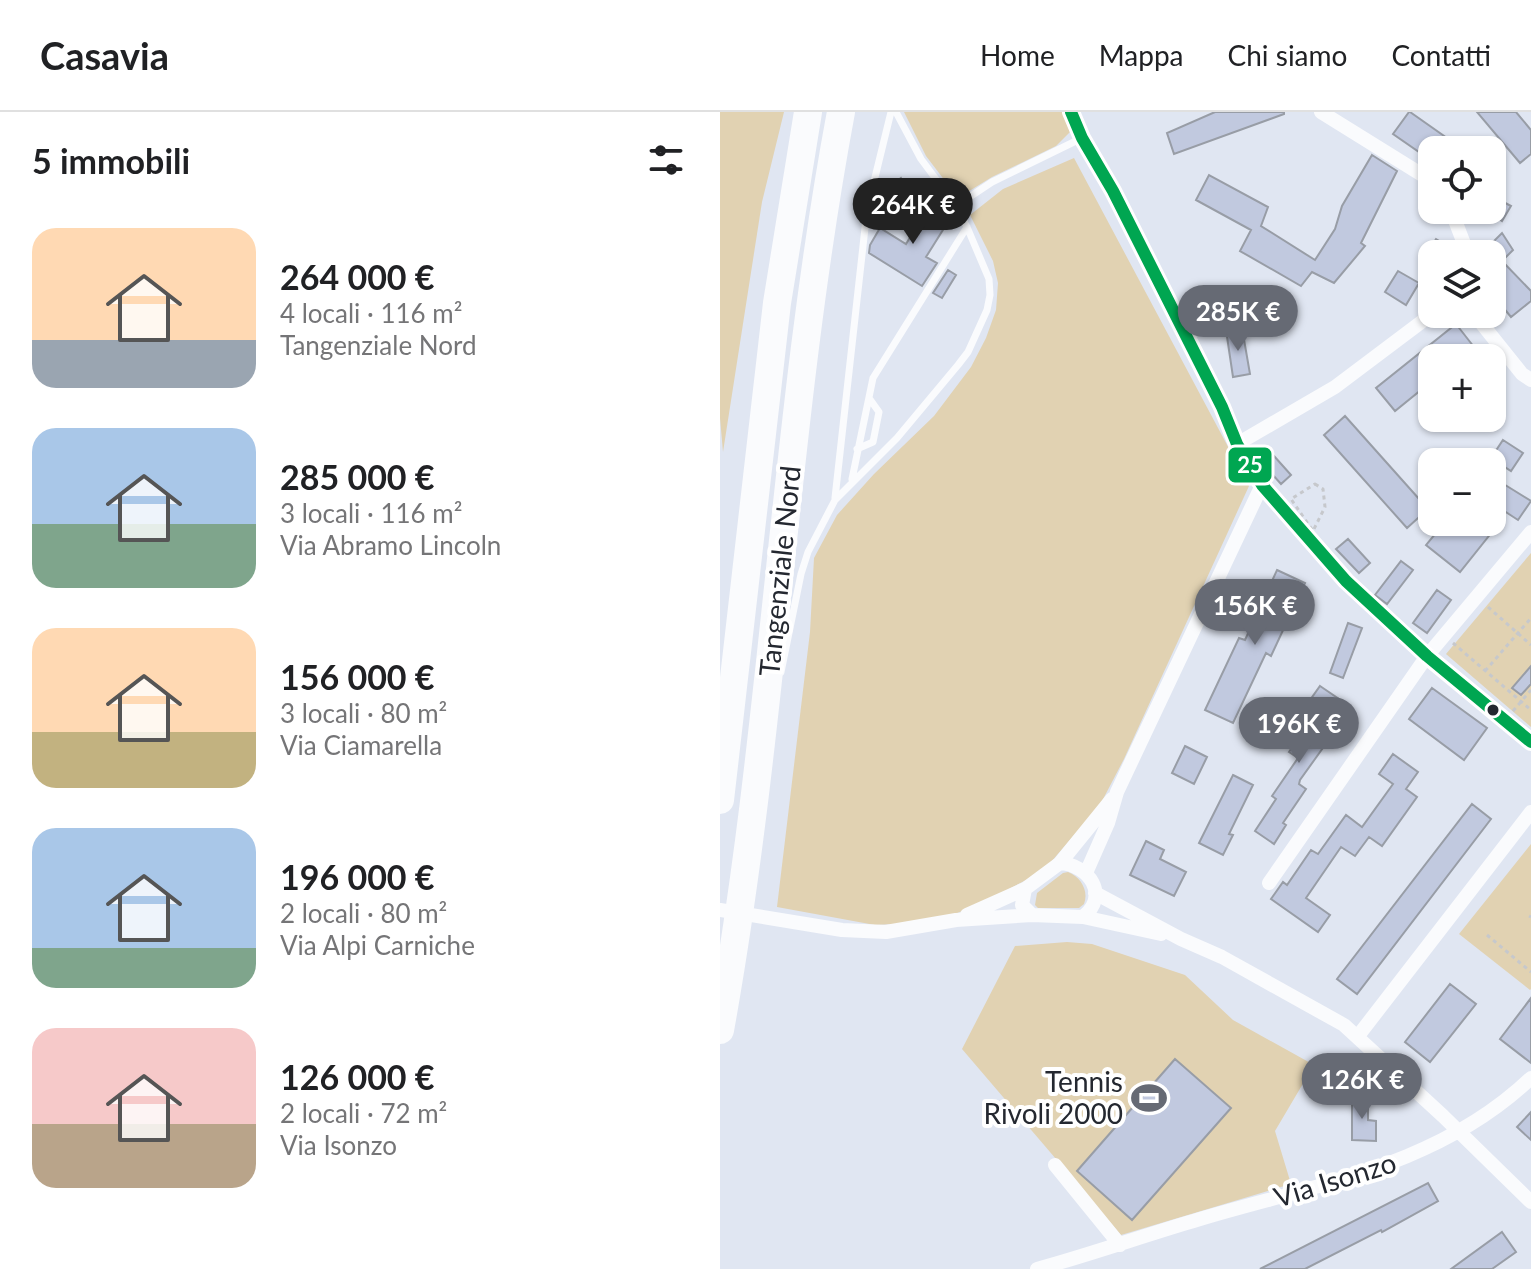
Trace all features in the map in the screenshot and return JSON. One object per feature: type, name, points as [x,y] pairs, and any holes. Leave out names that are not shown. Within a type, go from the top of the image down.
[{"type":"highway","name":"Tangenziale Nord","points":[[720,800],[777,303],[808,112]]},
{"type":"highway","name":"Tangenziale Nord","points":[[720,1030],[731,971],[762,731],[814,271],[841,112]]},
{"type":"street","points":[[1071,112],[1222,407],[1237,444],[1262,485],[1346,581],[1427,656],[1531,742]]},
{"type":"street","points":[[1321,112],[1418,172]]},
{"type":"street","points":[[1237,444],[1335,387],[1418,325]]},
{"type":"street","points":[[1485,328],[1522,374],[1531,380]]},
{"type":"street","points":[[1086,873],[1108,823],[1117,792],[1262,485]]},
{"type":"street","points":[[1269,883],[1427,656],[1531,532]]},
{"type":"street","points":[[956,920],[1025,889],[1060,863],[1117,792]]},
{"type":"street","points":[[1358,1036],[1531,812]]},
{"type":"street","points":[[1060,863],[1071,864],[1086,873],[1095,893],[1262,978],[1344,1025],[1531,1202]]},
{"type":"street","points":[[1025,889],[1022,905],[1032,915]]},
{"type":"street","points":[[1083,917],[1090,912],[1095,893]]},
{"type":"street","points":[[720,910],[842,930],[886,932],[956,920],[1032,915],[1083,917],[1181,939]]},
{"type":"street","name":"Via Isonzo","points":[[1037,1269],[1381,1168],[1460,1133],[1531,1078]]},
{"type":"street","points":[[1055,1165],[1120,1245]]},
{"type":"lane","points":[[762,731],[786,655],[801,574],[808,552],[835,500],[898,436],[958,365],[987,310],[989,279],[967,227],[893,112]]},
{"type":"lane","points":[[835,500],[867,210],[893,112]]},
{"type":"lane","points":[[956,206],[992,182],[1082,138]]},
{"type":"lane","points":[[851,481],[873,378],[967,227]]},
{"type":"lane","points":[[857,449],[873,442],[879,412],[869,397]]},
{"type":"path","points":[[1315,484],[1323,489],[1325,507],[1313,531],[1291,499],[1315,484]]},
{"type":"path","points":[[1488,607],[1531,645]]},
{"type":"path","points":[[1485,671],[1531,619]]},
{"type":"path","points":[[1444,636],[1531,710]]},
{"type":"path","points":[[1505,720],[1531,690]]},
{"type":"path","points":[[1487,935],[1531,972]]},
{"type":"shaded area","points":[[720,112],[784,112],[762,202],[723,452],[720,418]]},
{"type":"shaded area","points":[[904,112],[1062,112],[1070,132],[1056,146],[992,177],[958,198],[926,156]]},
{"type":"shaded area","points":[[1074,158],[1249,486],[1100,805],[1051,862],[1028,879],[986,901],[955,914],[914,923],[875,925],[777,907],[810,632],[814,558],[837,515],[934,416],[971,367],[986,338],[996,310],[998,283],[993,261],[970,215],[1003,189]]},
{"type":"shaded area","points":[[1531,553],[1531,727],[1446,654]]},
{"type":"shaded area","points":[[1531,844],[1531,989],[1530,990],[1459,934]]},
{"type":"shaded area","points":[[1068,872],[1083,885],[1084,904],[1079,908],[1038,908],[1035,905],[1037,893]]},
{"type":"shaded area","name":"Tennis Rivoli 2000","points":[[1067,942],[1092,944],[1185,975],[1233,1020],[1314,1065],[1275,1131],[1291,1184],[1121,1235],[962,1049],[1015,946]]},
{"type":"building","points":[[1215,112],[1284,114],[1174,154],[1167,133]]},
{"type":"building","points":[[1409,112],[1444,136],[1418,136],[1418,151],[1393,134]]},
{"type":"building","points":[[1477,112],[1516,112],[1531,130],[1531,154],[1520,163],[1506,146],[1506,136],[1497,136]]},
{"type":"building","points":[[1372,155],[1397,171],[1361,243],[1365,246],[1334,283],[1312,272],[1301,286],[1240,251],[1251,230],[1196,200],[1209,175],[1268,207],[1261,226],[1315,260],[1335,229],[1342,206]]},
{"type":"building","points":[[901,178],[912,193],[898,203],[888,188]]},
{"type":"building","points":[[932,201],[949,210],[951,217],[926,257],[937,263],[922,286],[869,253],[880,228],[906,244]]},
{"type":"building","points":[[1502,233],[1513,250],[1506,257],[1506,240],[1495,240]]},
{"type":"building","points":[[1506,265],[1531,291],[1531,301],[1511,317],[1506,311]]},
{"type":"building","points":[[948,270],[956,275],[942,298],[933,293]]},
{"type":"building","points":[[1398,271],[1418,282],[1406,305],[1385,292]]},
{"type":"building","points":[[1242,328],[1250,374],[1233,377],[1226,330]]},
{"type":"building","points":[[1451,328],[1459,328],[1472,344],[1431,344]]},
{"type":"building","points":[[1418,354],[1418,392],[1395,411],[1376,388]]},
{"type":"building","points":[[1345,416],[1418,498],[1418,518],[1407,528],[1324,435]]},
{"type":"building","points":[[1503,440],[1523,453],[1511,471],[1506,468],[1506,448],[1498,448]]},
{"type":"building","points":[[1274,456],[1291,475],[1281,484],[1264,465]]},
{"type":"building","points":[[1506,485],[1531,501],[1518,520],[1506,512]]},
{"type":"building","points":[[1433,536],[1489,536],[1460,572],[1426,545]]},
{"type":"building","points":[[1348,539],[1370,563],[1359,573],[1336,549]]},
{"type":"building","points":[[1401,561],[1413,570],[1387,604],[1375,595]]},
{"type":"building","points":[[1277,570],[1305,583],[1271,656],[1266,653],[1233,723],[1205,710],[1239,638],[1245,640]]},
{"type":"building","points":[[1437,590],[1451,600],[1427,633],[1413,623]]},
{"type":"building","points":[[1348,623],[1362,628],[1343,678],[1330,673]]},
{"type":"building","points":[[1531,666],[1531,684],[1521,695],[1512,688]]},
{"type":"building","points":[[1320,686],[1342,701],[1316,739],[1325,745],[1300,780],[1299,784],[1306,789],[1283,823],[1286,825],[1274,844],[1255,831],[1276,799],[1272,796],[1298,758],[1289,752],[1314,717],[1303,710]]},
{"type":"building","points":[[1432,688],[1487,728],[1464,760],[1409,719]]},
{"type":"building","points":[[1185,746],[1207,757],[1194,784],[1172,773]]},
{"type":"building","points":[[1393,754],[1418,772],[1406,789],[1417,797],[1382,846],[1369,837],[1355,856],[1341,847],[1306,898],[1330,915],[1318,932],[1271,899],[1283,882],[1287,885],[1311,850],[1318,854],[1346,815],[1362,827],[1393,784],[1379,774]]},
{"type":"building","points":[[1233,775],[1253,785],[1229,834],[1233,835],[1223,855],[1199,843]]},
{"type":"building","points":[[1472,804],[1491,819],[1357,994],[1337,979]]},
{"type":"building","points":[[1146,841],[1164,850],[1160,859],[1186,872],[1174,896],[1130,875]]},
{"type":"building","points":[[1450,984],[1476,1004],[1430,1062],[1405,1042]]},
{"type":"building","points":[[1531,998],[1531,1063],[1500,1039]]},
{"type":"building","points":[[1175,1059],[1231,1108],[1132,1220],[1077,1171]]},
{"type":"building","points":[[1352,1097],[1368,1097],[1368,1120],[1376,1121],[1376,1141],[1352,1140]]},
{"type":"building","points":[[1531,1112],[1531,1140],[1517,1127]]},
{"type":"building","points":[[1428,1183],[1438,1201],[1382,1232],[1305,1269],[1260,1269]]},
{"type":"building","points":[[1502,1232],[1516,1252],[1492,1269],[1451,1269]]},
{"type":"transit line","name":"25","points":[[1071,112],[1222,407],[1237,444],[1262,485],[1346,581],[1427,656],[1531,742]]},
{"type":"place","name":"Tennis Rivoli 2000","points":[[1149,1098]]}]
